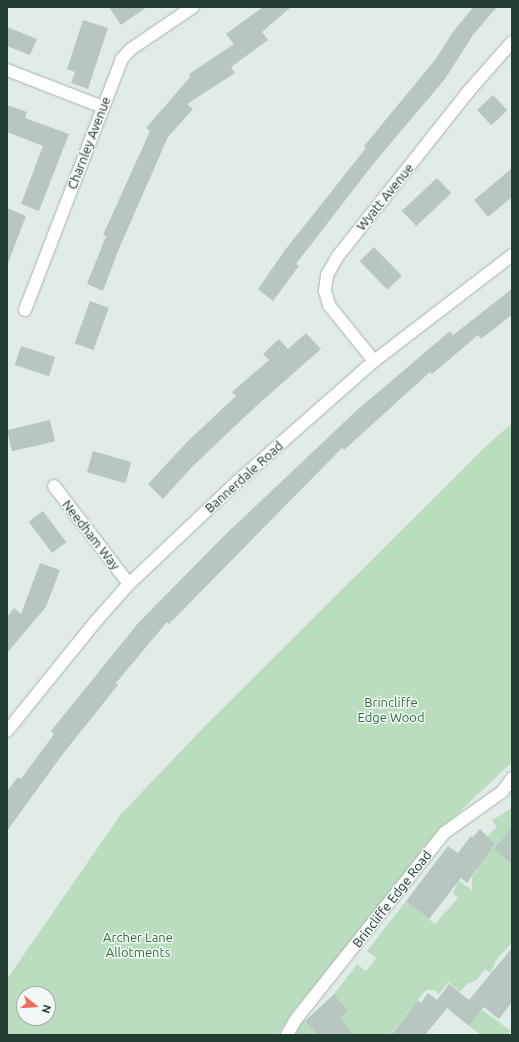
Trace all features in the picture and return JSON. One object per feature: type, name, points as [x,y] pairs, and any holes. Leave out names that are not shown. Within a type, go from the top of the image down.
[{"type":"street","name":"Charnley Avenue","points":[[25,310],[122,59],[130,49],[193,7]]},
{"type":"street","name":"Wyatt Avenue","points":[[374,361],[329,305],[325,291],[328,275],[347,244],[467,93],[512,42]]},
{"type":"street","points":[[7,70],[103,107]]},
{"type":"street","name":"Bannerdale Road","points":[[7,731],[97,620],[130,584],[239,480],[374,361],[512,255]]},
{"type":"street","name":"Needham Way","points":[[54,486],[130,584]]},
{"type":"street","name":"Brincliffe Edge Road","points":[[287,1035],[297,1018],[444,833],[502,792],[512,778]]},
{"type":"green space","name":"Brincliffe Edge Wood","points":[[512,423],[512,762],[437,833],[291,1014],[278,1035],[7,1035],[7,979],[121,814],[205,726],[483,449]]},
{"type":"green space","points":[[512,808],[512,943],[496,960],[491,973],[485,969],[477,980],[467,984],[460,992],[448,982],[439,994],[434,990],[426,990],[390,1035],[343,1035],[340,1018],[348,1011],[334,994],[357,964],[366,971],[376,958],[367,951],[406,901],[435,924],[458,898],[453,893],[459,881],[472,890],[472,877],[477,870],[469,865],[492,841],[487,836],[497,827],[492,820]]},
{"type":"green space","points":[[482,1010],[511,1031],[508,1035],[481,1035],[469,1026]]},
{"type":"green space","points":[[303,1019],[317,1035],[294,1035]]},
{"type":"building","points":[[109,7],[147,7],[121,25]]},
{"type":"building","points":[[263,7],[291,7],[262,32],[268,40],[231,67],[235,73],[187,104],[193,109],[168,137],[118,251],[103,291],[87,284],[106,236],[103,235],[150,131],[146,128],[190,77],[189,74],[234,44],[226,34]]},
{"type":"building","points":[[473,7],[497,7],[473,35],[445,79],[374,163],[296,264],[299,266],[273,301],[258,289],[285,250],[366,148],[364,146],[435,60],[453,32]]},
{"type":"building","points":[[83,20],[108,28],[88,89],[71,83],[75,72],[67,69]]},
{"type":"building","points":[[7,27],[37,39],[30,55],[7,46]]},
{"type":"building","points":[[493,95],[507,110],[491,125],[477,110]]},
{"type":"building","points":[[7,105],[27,112],[25,118],[69,134],[39,211],[21,204],[43,146],[7,132]]},
{"type":"building","points":[[512,168],[512,197],[488,217],[474,200]]},
{"type":"building","points":[[437,178],[451,193],[416,226],[402,211]]},
{"type":"building","points":[[7,208],[26,216],[8,263],[7,263]]},
{"type":"building","points":[[374,247],[402,276],[387,290],[360,261]]},
{"type":"building","points":[[512,289],[512,315],[481,339],[478,335],[432,374],[430,372],[344,450],[342,448],[169,624],[167,622],[116,683],[118,685],[62,755],[7,831],[7,791],[18,777],[21,779],[54,734],[51,731],[139,622],[228,532],[356,411],[450,331],[453,335]]},
{"type":"building","points":[[90,301],[109,308],[93,350],[75,343]]},
{"type":"building","points":[[306,333],[321,349],[253,409],[192,467],[163,499],[148,484],[188,441],[236,396],[232,392],[269,360],[263,354],[279,339],[288,349]]},
{"type":"building","points":[[21,346],[55,357],[49,376],[15,365]]},
{"type":"building","points":[[50,420],[55,441],[12,451],[7,430]]},
{"type":"building","points":[[93,451],[131,462],[125,483],[87,472]]},
{"type":"building","points":[[43,511],[66,542],[52,553],[29,522]]},
{"type":"building","points":[[40,563],[60,570],[46,607],[7,653],[7,617],[14,608],[21,614]]},
{"type":"building","points":[[512,827],[512,864],[494,849]]},
{"type":"building","points":[[480,829],[495,844],[467,883],[461,878],[429,919],[406,901],[448,846],[458,853],[471,836],[473,837]]},
{"type":"building","points":[[512,948],[512,1002],[499,1019],[484,1007],[469,1026],[447,1008],[425,1035],[391,1035],[418,1000],[421,1003],[428,993],[437,1000],[449,984],[469,1000]]},
{"type":"building","points":[[334,994],[348,1011],[340,1018],[354,1035],[317,1035],[305,1021]]},
{"type":"park label","name":"Archer Lane Allotments","points":[[138,946]]}]
